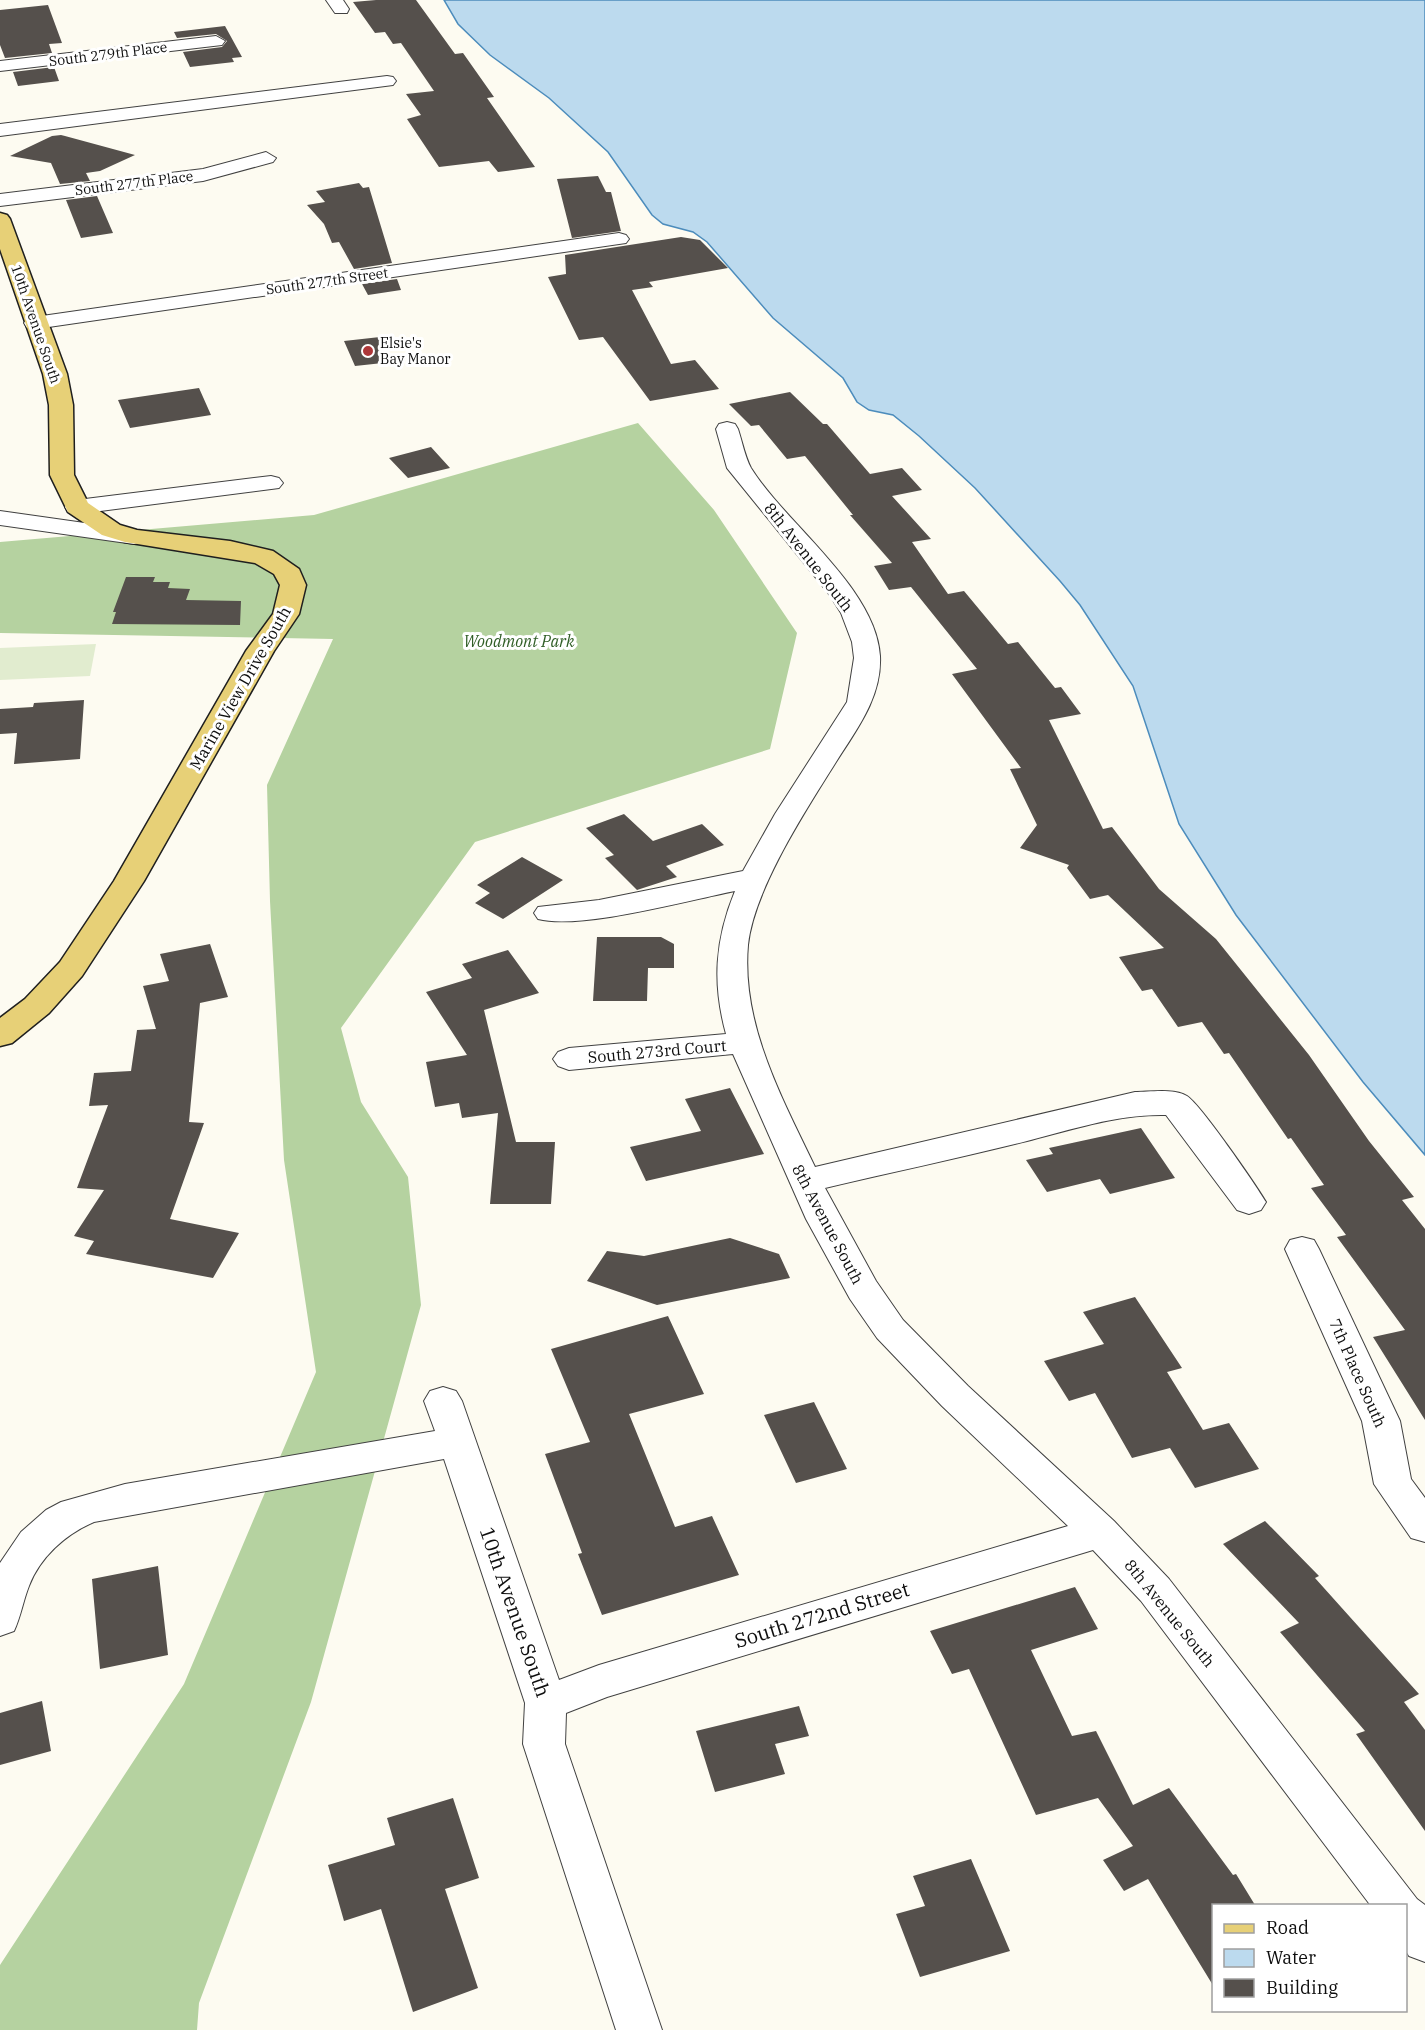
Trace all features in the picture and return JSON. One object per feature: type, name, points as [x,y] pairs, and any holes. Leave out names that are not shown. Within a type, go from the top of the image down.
[{"type":"main road","name":"10th Avenue South","points":[[0,219],[55,374],[61,405],[63,475],[66,487],[77,507]]},
{"type":"main road","points":[[77,507],[111,530],[134,537]]},
{"type":"main road","name":"Marine View Drive South","points":[[0,1035],[37,1006],[71,969],[129,880],[260,651],[290,604],[293,585],[290,575],[284,568],[264,557],[230,549],[134,537]]},
{"type":"street","name":"South 279th Place","points":[[0,66],[216,41]]},
{"type":"street","points":[[0,130],[387,81]]},
{"type":"street","name":"South 277th Place","points":[[0,200],[203,175],[237,168],[266,158]]},
{"type":"street","name":"South 277th Street","points":[[35,322],[619,238]]},
{"type":"street","name":"8th Avenue South","points":[[728,429],[739,468],[839,590],[854,613],[865,642],[867,658],[860,702],[789,814],[755,878],[733,944],[733,992],[744,1043],[805,1181],[863,1290],[890,1329],[955,1396],[1100,1532],[1155,1590],[1397,1904]]},
{"type":"street","points":[[77,507],[271,483]]},
{"type":"street","name":"Marine View Drive South","points":[[0,518],[134,537]]},
{"type":"street","points":[[549,913],[600,909],[755,878]]},
{"type":"street","name":"South 273rd Court","points":[[569,1059],[744,1043]]},
{"type":"street","points":[[805,1181],[1027,1130],[1081,1113],[1135,1103],[1175,1104],[1196,1128],[1249,1202]]},
{"type":"street","name":"7th Place South","points":[[1302,1249],[1382,1421],[1388,1466],[1393,1484],[1425,1527]]},
{"type":"street","name":"10th Avenue South","points":[[443,1401],[546,1703],[544,1744],[639,2030]]},
{"type":"street","points":[[0,1619],[14,1572],[32,1546],[57,1522],[77,1512],[125,1498],[457,1442]]},
{"type":"street","name":"South 272nd Street","points":[[546,1703],[599,1682],[1100,1532]]},
{"type":"street","points":[[1407,1916],[1425,1941]]},
{"type":"green space","name":"Woodmont Park","points":[[638,423],[714,510],[797,633],[770,749],[475,842],[341,1028],[361,1102],[408,1177],[421,1305],[311,1702],[199,2003],[197,2030],[0,2030],[0,1965],[184,1684],[316,1372],[284,1160],[270,901],[267,785],[333,639],[0,633],[0,542],[314,515]]},
{"type":"green space","points":[[96,644],[90,676],[0,680],[0,648]]},
{"type":"water","points":[[444,0],[1425,0],[1425,1155],[1363,1082],[1236,915],[1179,824],[1133,686],[1080,605],[1060,581],[975,488],[919,436],[893,415],[869,410],[857,402],[843,378],[773,318],[707,242],[693,232],[663,224],[652,215],[608,152],[549,98],[490,55],[458,24]]},
{"type":"building","points":[[416,0],[455,54],[463,53],[494,97],[487,98],[535,167],[498,172],[489,161],[439,167],[407,119],[421,115],[406,94],[434,91],[401,43],[393,44],[385,32],[375,33],[353,2]]},
{"type":"building","points":[[48,5],[62,43],[49,44],[52,53],[5,58],[0,45],[0,10]]},
{"type":"building","points":[[225,26],[242,57],[232,58],[234,62],[190,67],[183,52],[222,47],[227,41],[216,34],[177,38],[174,32]]},
{"type":"building","points":[[54,67],[59,81],[18,86],[13,72]]},
{"type":"building","points":[[61,135],[135,155],[100,171],[86,173],[90,181],[60,184],[51,163],[10,156],[52,136]]},
{"type":"building","points":[[598,176],[606,192],[611,192],[621,231],[572,238],[557,179]]},
{"type":"building","points":[[359,183],[363,188],[369,187],[392,263],[354,269],[339,242],[332,243],[324,224],[307,205],[325,202],[316,191]]},
{"type":"building","points":[[97,196],[113,233],[81,238],[66,200]]},
{"type":"building","points":[[681,237],[700,240],[728,268],[649,282],[653,287],[632,290],[671,364],[695,360],[719,389],[650,401],[603,337],[579,340],[548,277],[566,274],[565,255]]},
{"type":"building","points":[[397,279],[401,290],[368,295],[362,284]]},
{"type":"building","name":"Elsie's Bay Manor","points":[[380,337],[392,362],[355,366],[344,341]]},
{"type":"building","points":[[199,388],[211,415],[130,428],[118,400]]},
{"type":"building","points":[[790,392],[823,424],[827,424],[870,474],[902,468],[922,490],[892,496],[931,539],[912,542],[948,594],[964,591],[1008,644],[1018,642],[1055,688],[1061,687],[1081,714],[1049,720],[1103,829],[1112,827],[1159,889],[1216,939],[1309,1055],[1369,1141],[1414,1197],[1402,1200],[1425,1229],[1425,1420],[1373,1337],[1405,1330],[1337,1237],[1346,1235],[1311,1188],[1324,1185],[1291,1138],[1288,1139],[1229,1053],[1224,1054],[1202,1022],[1178,1027],[1152,989],[1142,991],[1119,957],[1164,948],[1108,895],[1090,899],[1067,868],[1069,865],[1020,848],[1037,825],[1010,769],[1021,768],[952,674],[977,669],[911,587],[889,590],[874,566],[892,563],[850,515],[853,515],[805,456],[787,459],[759,425],[751,426],[729,404]]},
{"type":"building","points":[[431,447],[450,468],[408,478],[389,458]]},
{"type":"building","points":[[126,577],[155,577],[153,582],[170,582],[168,588],[190,589],[186,600],[241,601],[240,625],[112,624],[116,612],[113,612]]},
{"type":"building","points":[[84,700],[80,759],[14,764],[17,733],[0,734],[0,709],[33,707],[34,703]]},
{"type":"building","points":[[624,814],[653,841],[702,824],[724,845],[666,866],[677,877],[637,890],[605,858],[614,855],[586,828]]},
{"type":"building","points":[[522,857],[563,880],[503,919],[475,903],[490,893],[477,885]]},
{"type":"building","points":[[597,937],[661,937],[674,944],[674,968],[648,968],[647,1001],[593,1001]]},
{"type":"building","points":[[210,944],[228,997],[200,1003],[189,1122],[204,1123],[170,1219],[239,1233],[213,1278],[86,1254],[94,1241],[74,1236],[104,1190],[77,1188],[108,1105],[89,1106],[94,1073],[131,1071],[137,1030],[156,1029],[143,986],[169,981],[160,954]]},
{"type":"building","points":[[508,950],[539,993],[484,1010],[516,1142],[555,1142],[551,1204],[490,1204],[498,1113],[462,1118],[459,1103],[435,1107],[426,1062],[467,1055],[426,992],[472,978],[462,964]]},
{"type":"building","points":[[730,1088],[764,1154],[646,1181],[630,1147],[701,1131],[685,1099]]},
{"type":"building","points":[[1141,1128],[1175,1178],[1110,1194],[1100,1179],[1047,1192],[1026,1160],[1053,1154],[1049,1148]]},
{"type":"building","points":[[730,1238],[779,1254],[790,1278],[657,1305],[587,1281],[607,1251],[644,1256]]},
{"type":"building","points":[[1135,1297],[1182,1368],[1167,1372],[1203,1430],[1229,1423],[1259,1469],[1195,1488],[1170,1448],[1132,1458],[1095,1393],[1069,1401],[1044,1361],[1104,1344],[1083,1312]]},
{"type":"building","points":[[668,1316],[704,1394],[629,1414],[675,1527],[712,1516],[739,1575],[602,1615],[578,1554],[582,1553],[545,1454],[590,1442],[551,1349]]},
{"type":"building","points":[[814,1402],[847,1469],[796,1483],[764,1415]]},
{"type":"building","points":[[1265,1521],[1319,1576],[1315,1578],[1419,1694],[1404,1702],[1425,1730],[1425,1831],[1356,1734],[1365,1731],[1280,1632],[1299,1623],[1223,1544]]},
{"type":"building","points":[[158,1566],[168,1655],[100,1669],[92,1579]]},
{"type":"building","points":[[1075,1587],[1098,1629],[1031,1650],[1072,1736],[1096,1731],[1133,1805],[1169,1788],[1233,1875],[1236,1874],[1254,1904],[1212,1904],[1212,1984],[1148,1879],[1124,1891],[1103,1860],[1133,1846],[1098,1798],[1036,1815],[969,1669],[952,1674],[930,1631]]},
{"type":"building","points":[[42,1701],[51,1751],[0,1765],[0,1713]]},
{"type":"building","points":[[799,1706],[809,1736],[775,1744],[785,1774],[715,1792],[696,1731]]},
{"type":"building","points":[[453,1798],[479,1878],[445,1889],[478,1988],[413,2012],[381,1909],[344,1921],[328,1865],[395,1845],[387,1818]]},
{"type":"building","points":[[971,1859],[1010,1951],[920,1977],[896,1914],[925,1906],[913,1876]]},
{"type":"place","name":"Elsie's Bay Manor","points":[[368,351]]}]
